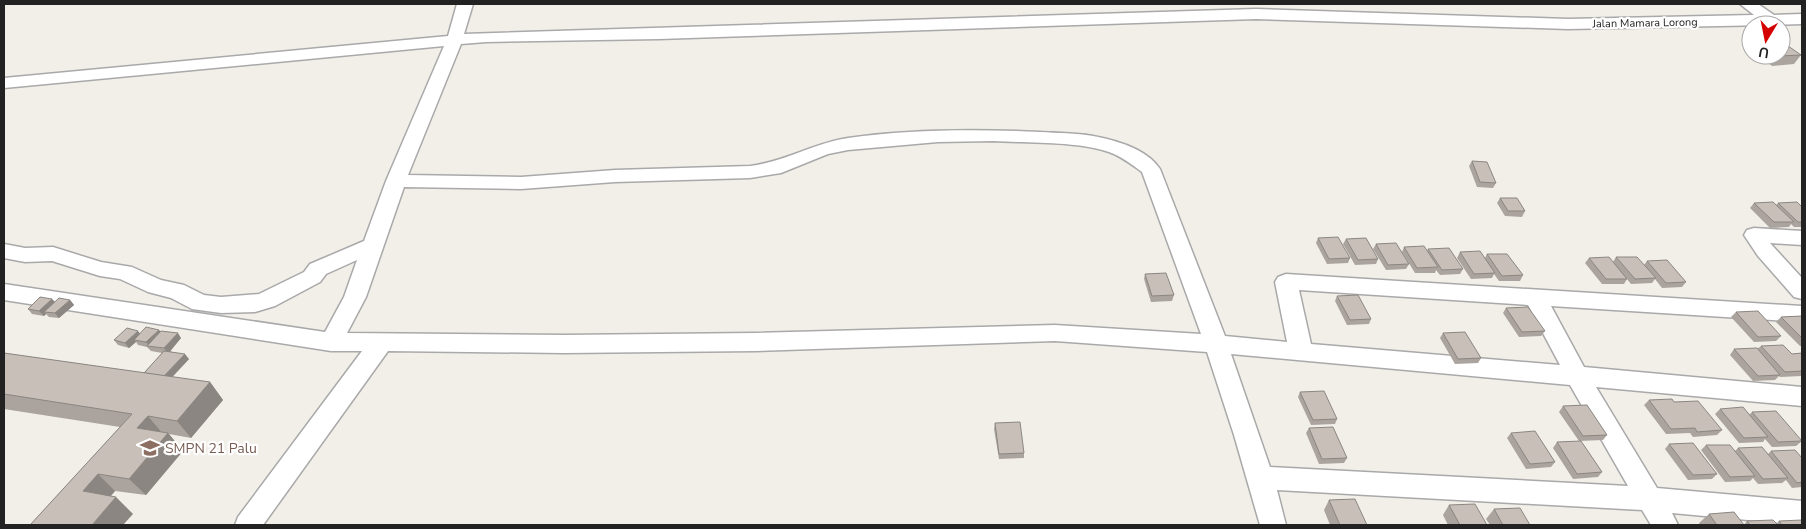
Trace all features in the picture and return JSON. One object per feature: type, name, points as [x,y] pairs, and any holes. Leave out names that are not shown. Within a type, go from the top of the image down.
[{"type":"street","points":[[331,342],[354,297],[396,181],[456,38],[466,4]]},
{"type":"street","points":[[1748,4],[1764,15]]},
{"type":"street","name":"Jalan Mamara Lorong","points":[[4,83],[456,38],[659,34],[1247,14],[1568,24],[1741,21]]},
{"type":"street","points":[[396,181],[456,183],[521,182],[615,176],[750,172],[774,169],[824,149],[848,144],[938,136],[993,135],[1092,141],[1133,156],[1150,169],[1215,344],[1261,478],[1273,525]]},
{"type":"street","points":[[1802,238],[1754,236],[1765,251],[1802,291]]},
{"type":"street","points":[[4,250],[25,255],[53,254],[100,269],[124,272],[156,287],[176,291],[200,303],[221,306],[255,304],[267,300],[302,283],[318,269],[374,245]]},
{"type":"street","points":[[1301,352],[1286,282],[1802,314]]},
{"type":"street","points":[[4,292],[331,342],[554,344],[755,342],[1055,333],[1215,344],[1802,396]]},
{"type":"street","points":[[1535,297],[1577,376],[1665,525]]},
{"type":"street","points":[[248,525],[382,342]]},
{"type":"street","points":[[1261,478],[1649,499],[1802,513]]},
{"type":"building","points":[[1791,48],[1801,55],[1791,55]]},
{"type":"building","points":[[1472,161],[1487,162],[1496,183],[1480,182]]},
{"type":"building","points":[[1500,198],[1517,198],[1525,211],[1508,211]]},
{"type":"building","points":[[1773,202],[1794,222],[1774,222],[1754,203]]},
{"type":"building","points":[[1797,202],[1802,207],[1802,222],[1798,222],[1778,203]]},
{"type":"building","points":[[1338,237],[1350,258],[1329,259],[1318,238]]},
{"type":"building","points":[[1366,238],[1378,259],[1358,260],[1346,239]]},
{"type":"building","points":[[1396,243],[1409,264],[1388,265],[1376,244]]},
{"type":"building","points":[[1424,246],[1438,267],[1417,268],[1404,247]]},
{"type":"building","points":[[1449,248],[1463,269],[1442,270],[1428,249]]},
{"type":"building","points":[[1480,251],[1495,273],[1474,274],[1460,252]]},
{"type":"building","points":[[1487,254],[1507,254],[1523,275],[1502,276]]},
{"type":"building","points":[[1609,257],[1627,279],[1606,279],[1589,258]]},
{"type":"building","points":[[1616,257],[1637,257],[1656,278],[1635,279]]},
{"type":"building","points":[[1667,260],[1686,282],[1666,283],[1647,261]]},
{"type":"building","points":[[1166,273],[1174,295],[1152,296],[1145,274]]},
{"type":"building","points":[[1358,295],[1371,319],[1350,320],[1337,296]]},
{"type":"building","points":[[40,297],[52,299],[39,311],[28,309]]},
{"type":"building","points":[[59,298],[70,300],[55,313],[44,312]]},
{"type":"building","points":[[1528,307],[1545,331],[1522,332],[1506,308]]},
{"type":"building","points":[[1758,311],[1781,336],[1758,337],[1736,312]]},
{"type":"building","points":[[1802,316],[1802,338],[1781,317]]},
{"type":"building","points":[[146,327],[159,330],[146,342],[134,340]]},
{"type":"building","points":[[127,328],[138,331],[125,343],[114,340]]},
{"type":"building","points":[[161,331],[178,333],[164,348],[147,346]]},
{"type":"building","points":[[1465,332],[1481,358],[1458,359],[1443,333]]},
{"type":"building","points":[[1783,345],[1792,354],[1802,353],[1802,371],[1785,372],[1761,346]]},
{"type":"building","points":[[1757,348],[1780,375],[1758,376],[1734,349]]},
{"type":"building","points":[[164,351],[185,354],[164,376],[144,373]]},
{"type":"building","points":[[4,353],[210,382],[177,421],[148,416],[137,428],[168,433],[129,479],[98,474],[83,491],[116,497],[92,525],[30,525],[132,414],[4,394]]},
{"type":"building","points":[[1324,391],[1337,419],[1313,420],[1300,392]]},
{"type":"building","points":[[1672,399],[1674,402],[1698,401],[1722,430],[1697,432],[1695,428],[1671,429],[1649,400]]},
{"type":"building","points":[[1587,405],[1607,435],[1583,436],[1563,406]]},
{"type":"building","points":[[1743,407],[1768,437],[1744,438],[1720,409]]},
{"type":"building","points":[[1776,411],[1802,441],[1778,442],[1752,412]]},
{"type":"building","points":[[1020,422],[1024,453],[999,454],[995,423]]},
{"type":"building","points":[[1333,427],[1347,458],[1322,459],[1309,428]]},
{"type":"building","points":[[1535,431],[1555,462],[1530,464],[1511,433]]},
{"type":"building","points":[[1581,441],[1602,472],[1577,474],[1557,442]]},
{"type":"building","points":[[1693,443],[1717,474],[1693,475],[1669,444]]},
{"type":"building","points":[[1706,445],[1730,445],[1755,476],[1730,477]]},
{"type":"building","points":[[1762,447],[1788,478],[1763,479],[1738,448]]},
{"type":"building","points":[[1795,450],[1802,458],[1802,482],[1797,483],[1771,451]]},
{"type":"building","points":[[1355,499],[1367,525],[1340,525],[1329,500]]},
{"type":"building","points":[[1475,504],[1487,525],[1460,525],[1449,505]]},
{"type":"building","points":[[1520,508],[1530,525],[1503,525],[1494,509]]},
{"type":"building","points":[[1734,512],[1744,525],[1717,525],[1709,514]]},
{"type":"building","points":[[1773,520],[1778,525],[1750,525],[1747,521]]},
{"type":"building","points":[[1802,520],[1802,525],[1782,525],[1779,521]]},
{"type":"place","name":"SMPN 21 Palu","points":[[150,448]]}]
